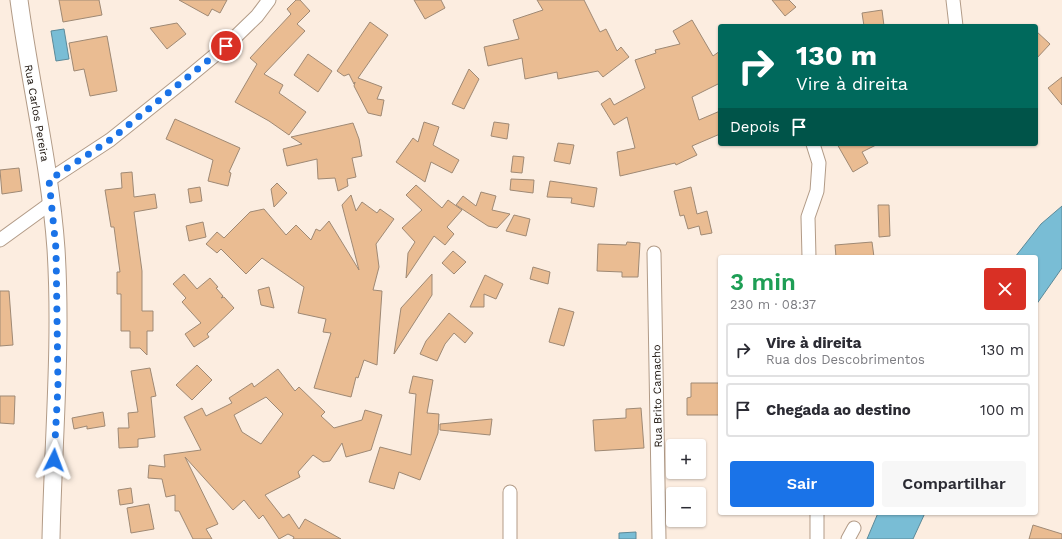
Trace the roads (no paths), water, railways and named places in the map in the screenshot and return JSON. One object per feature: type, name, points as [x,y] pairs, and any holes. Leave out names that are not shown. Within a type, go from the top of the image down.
[{"type":"street","name":"Rua Carlos Pereira","points":[[19,0],[49,180],[56,249],[58,386],[51,539]]},
{"type":"street","points":[[49,180],[110,140],[185,80],[226,46],[258,16],[269,0]]},
{"type":"street","points":[[953,0],[956,24]]},
{"type":"street","points":[[809,255],[808,217],[817,191],[820,163],[815,146]]},
{"type":"street","points":[[0,240],[51,203]]},
{"type":"street","name":"Rua Brito Camacho","points":[[654,253],[659,539]]},
{"type":"street","points":[[510,492],[510,539]]},
{"type":"street","points":[[817,515],[817,539]]},
{"type":"water","points":[[64,29],[69,59],[56,61],[51,31]]},
{"type":"water","points":[[1062,206],[1062,268],[1038,302],[1038,255],[1017,255],[1041,224]]},
{"type":"water","points":[[877,515],[924,515],[913,539],[867,539]]},
{"type":"water","points":[[636,532],[636,539],[619,539],[619,533]]}]
